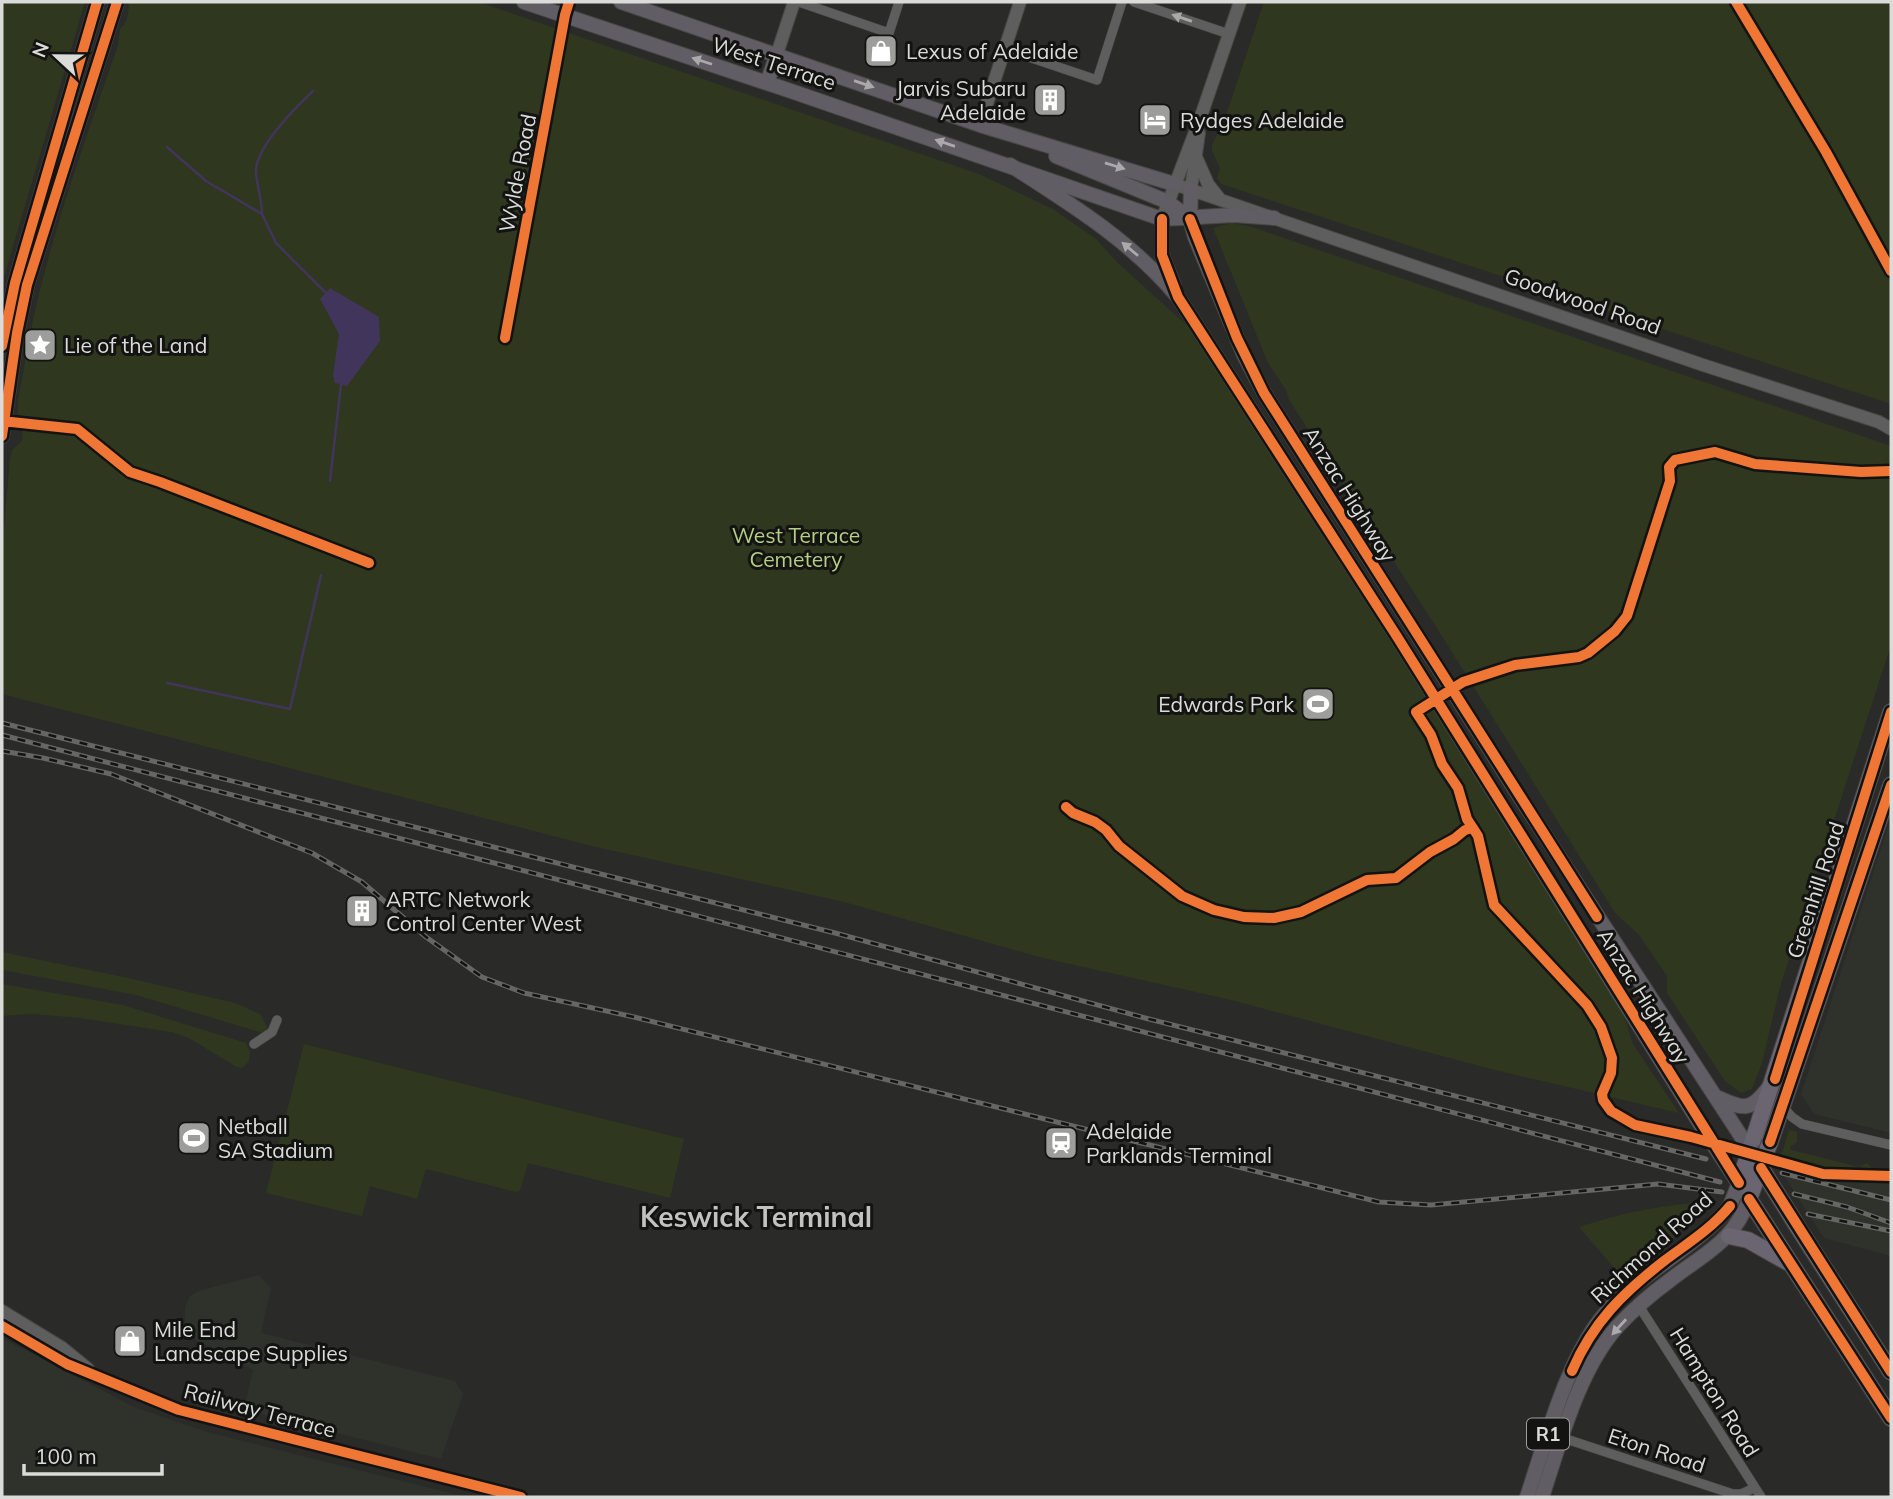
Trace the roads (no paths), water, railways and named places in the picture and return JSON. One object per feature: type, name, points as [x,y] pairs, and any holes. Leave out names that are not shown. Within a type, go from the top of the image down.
[{"type":"highway","name":"Greenhill Road","points":[[1739,1183],[1750,1141],[1775,1079],[1891,712]]},
{"type":"highway","name":"Greenhill Road","points":[[1761,1168],[1891,785]]},
{"type":"highway","points":[[1841,871],[1849,874],[1854,868],[1862,844],[1876,830]]},
{"type":"highway","name":"Anzac Highway","points":[[1750,1141],[1761,1168],[1891,1372]]},
{"type":"highway","name":"Richmond Road","points":[[1749,1199],[1761,1168]]},
{"type":"highway","name":"Anzac Highway","points":[[1749,1199],[1891,1418]]},
{"type":"highway","points":[[1729,1236],[1748,1240],[1770,1250],[1792,1265]]},
{"type":"main road","points":[[2,346],[15,283],[97,2]]},
{"type":"main road","points":[[2,436],[27,285],[117,2]]},
{"type":"main road","name":"West Terrace","points":[[524,2],[567,9],[767,83],[1162,219],[1190,219]]},
{"type":"main road","name":"West Terrace","points":[[621,2],[979,125],[1174,184]]},
{"type":"main road","points":[[767,83],[796,2]]},
{"type":"main road","points":[[979,125],[1020,2]]},
{"type":"main road","points":[[1178,297],[1163,255],[1162,219],[1240,2]]},
{"type":"main road","points":[[1191,189],[1197,159],[1200,119]]},
{"type":"main road","name":"West Terrace","points":[[979,125],[1168,202],[1190,219]]},
{"type":"main road","points":[[1197,159],[1208,184],[1220,199]]},
{"type":"main road","name":"West Terrace","points":[[1010,165],[1081,210],[1111,233],[1157,273],[1178,297]]},
{"type":"main road","name":"Goodwood Road","points":[[1174,184],[1703,365],[1885,422],[1891,429]]},
{"type":"main road","name":"Anzac Highway","points":[[1191,189],[1190,219],[1237,338],[1264,393],[1544,835],[1717,1097],[1750,1141]]},
{"type":"main road","name":"Goodwood Road","points":[[1190,219],[1234,215],[1274,218]]},
{"type":"main road","name":"Anzac Highway","points":[[1178,297],[1316,509],[1749,1199]]},
{"type":"main road","points":[[1528,845],[1544,835]]},
{"type":"main road","points":[[1717,1097],[1737,1107],[1747,1107],[1759,1101],[1775,1079]]},
{"type":"main road","name":"Richmond Road","points":[[1542,1497],[1555,1435],[1579,1354],[1605,1314],[1664,1262],[1708,1230],[1730,1206],[1739,1183]]},
{"type":"main road","name":"Richmond Road","points":[[1527,1497],[1555,1435],[1597,1356],[1616,1328],[1668,1282],[1729,1236],[1743,1217],[1749,1199]]},
{"type":"main road","points":[[1626,1294],[1639,1306]]},
{"type":"main road","name":"Railway Terrace","points":[[2,1311],[61,1347],[99,1379]]},
{"type":"main road","name":"Railway Terrace","points":[[2,1326],[67,1364],[179,1410],[521,1497]]},
{"type":"street","points":[[796,2],[889,33],[899,2]]},
{"type":"street","points":[[1004,49],[1097,80],[1122,2]]},
{"type":"street","points":[[1134,2],[1229,34]]},
{"type":"street","name":"Wylde Road","points":[[505,338],[567,9]]},
{"type":"street","points":[[254,1044],[272,1032],[277,1020]]},
{"type":"street","points":[[1783,1107],[1802,1124],[1891,1145]]},
{"type":"street","name":"Hampton Road","points":[[1639,1306],[1761,1497]]},
{"type":"street","name":"Eton Road","points":[[1555,1435],[1733,1493],[1741,1494],[1755,1488]]},
{"type":"waterway","points":[[262,214],[256,175],[258,160],[278,128],[313,91]]},
{"type":"waterway","points":[[167,147],[206,181],[262,214],[276,243],[325,292]]},
{"type":"waterway","points":[[330,481],[341,384]]},
{"type":"waterway","points":[[167,683],[290,709],[321,575]]},
{"type":"railway","points":[[2,723],[839,934],[1145,1018],[1706,1159]]},
{"type":"railway","points":[[2,735],[1720,1182]]},
{"type":"railway","points":[[2,751],[111,774],[312,853],[362,882],[426,937],[482,977],[524,993],[634,1017],[1379,1202],[1431,1205],[1658,1184],[1722,1192]]},
{"type":"railway","points":[[1782,1173],[1891,1200]]},
{"type":"railway","points":[[1794,1194],[1847,1207],[1891,1223]]},
{"type":"railway","points":[[1808,1214],[1891,1231]]},
{"type":"place","name":"Lexus of Adelaide","points":[[881,51]]},
{"type":"place","name":"Jarvis Subaru Adelaide","points":[[1050,100]]},
{"type":"place","name":"Rydges Adelaide","points":[[1155,120]]},
{"type":"place","name":"Lie of the Land","points":[[40,345]]},
{"type":"place","name":"Edwards Park","points":[[1318,704]]},
{"type":"place","name":"ARTC Network Control Center West","points":[[362,911]]},
{"type":"place","name":"Netball SA Stadium","points":[[194,1138]]},
{"type":"place","name":"Adelaide Parklands Terminal","points":[[1061,1143]]},
{"type":"place","name":"Mile End Landscape Supplies","points":[[130,1341]]},
{"type":"district","name":"Keswick Terminal","points":[[756,1216]]},
{"type":"park label","name":"West Terrace Cemetery","points":[[796,547]]}]
